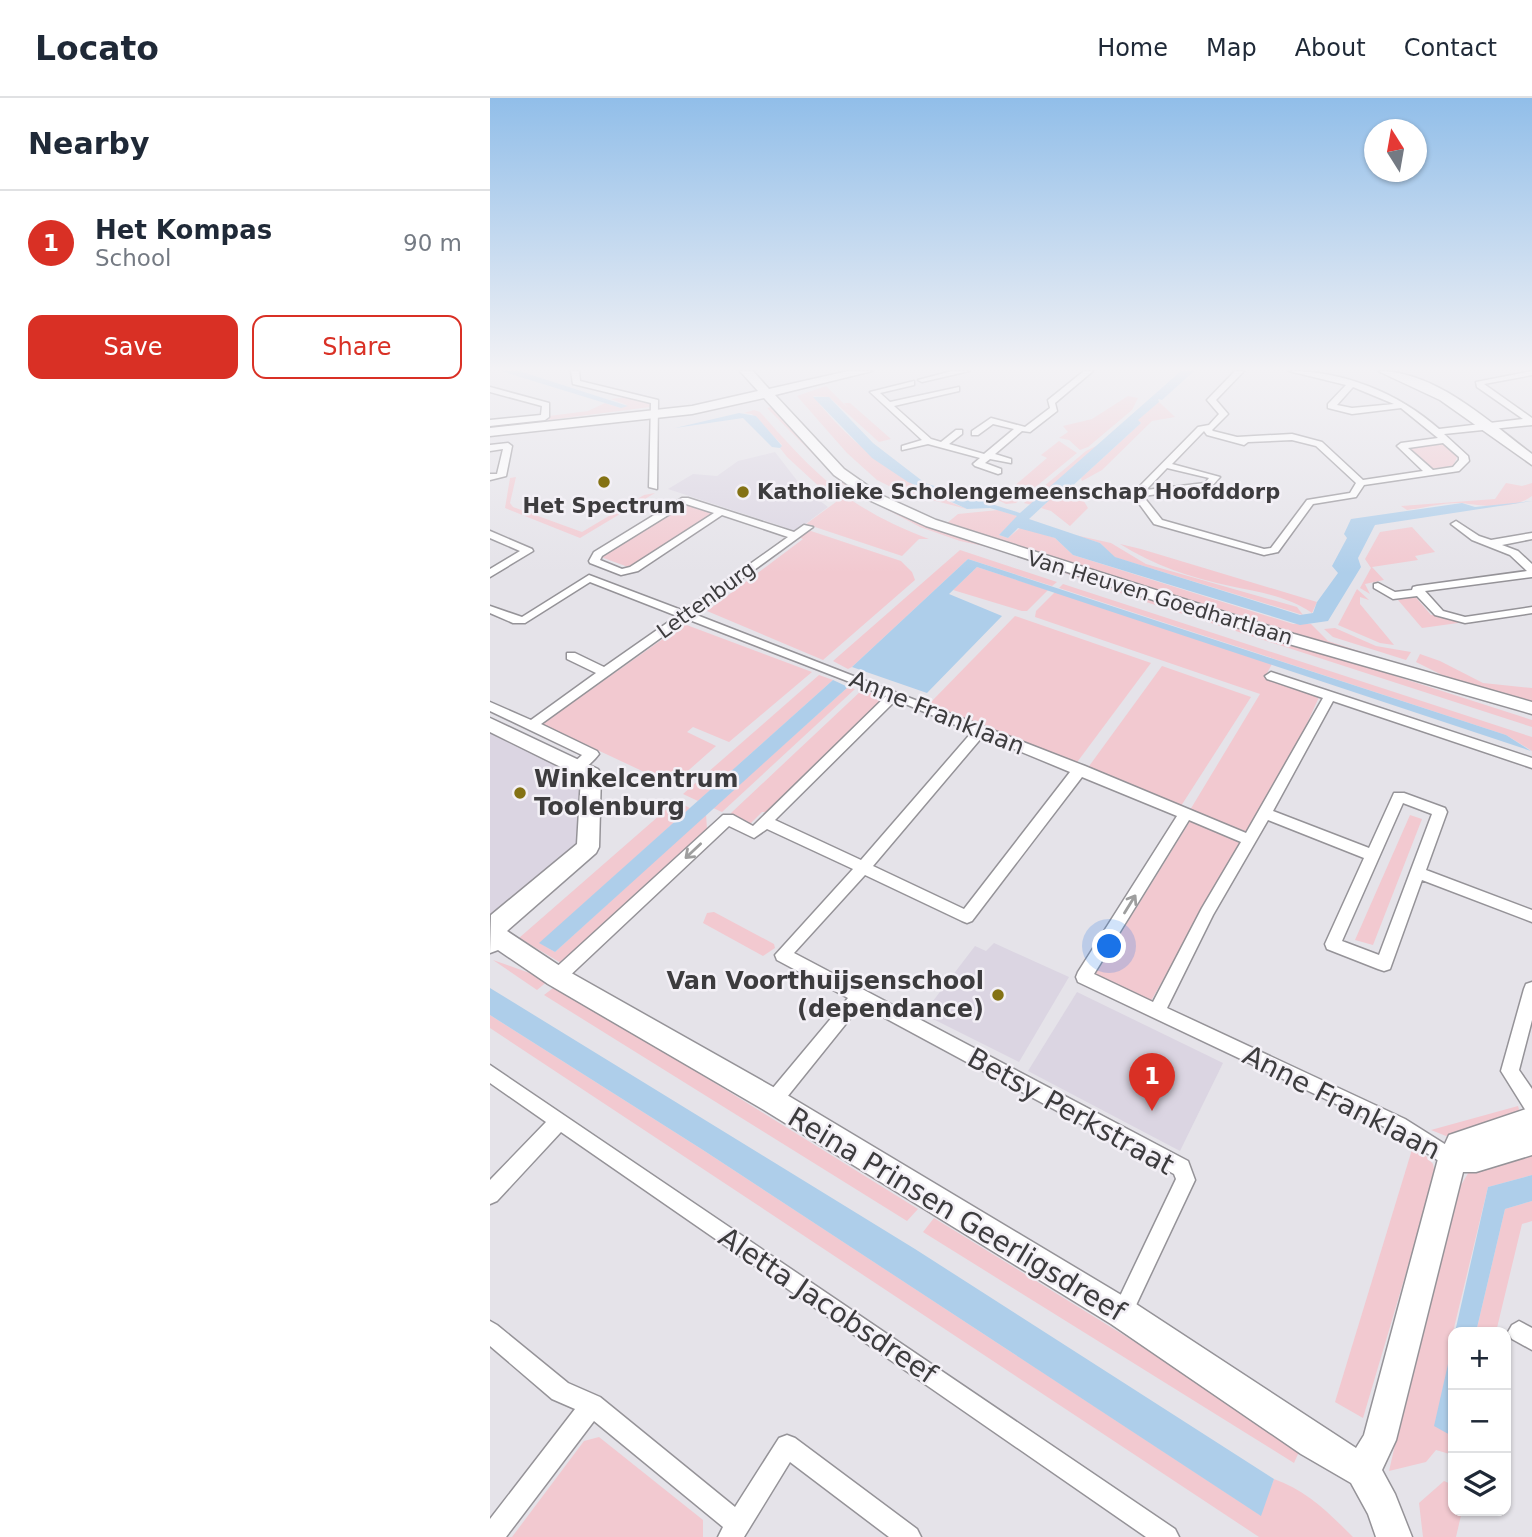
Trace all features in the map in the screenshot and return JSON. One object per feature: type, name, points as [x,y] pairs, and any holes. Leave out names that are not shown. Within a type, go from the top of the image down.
[{"type":"street","points":[[654,487],[655,438]]},
{"type":"street","name":"Van Heuven Goedhartlaan","points":[[809,438],[839,472],[883,500],[931,523],[1442,684],[1532,716]]},
{"type":"street","points":[[925,438],[1008,461]]},
{"type":"street","points":[[942,445],[951,438]]},
{"type":"street","points":[[998,471],[980,466],[987,456],[1009,438]]},
{"type":"street","points":[[1137,494],[1192,438]]},
{"type":"street","points":[[1230,438],[1271,438]]},
{"type":"street","points":[[1296,438],[1314,443],[1361,483]]},
{"type":"street","points":[[1431,473],[1401,446],[1432,438]]},
{"type":"street","points":[[1137,494],[1158,522],[1264,552],[1275,550],[1310,502],[1353,495],[1361,483],[1456,469],[1464,461],[1463,456],[1443,438]]},
{"type":"street","points":[[1502,438],[1532,461]]},
{"type":"street","points":[[905,447],[928,441]]},
{"type":"street","points":[[490,448],[508,446],[501,476],[490,477]]},
{"type":"street","points":[[1137,494],[1208,485],[1215,477],[1165,465]]},
{"type":"street","points":[[1185,470],[1179,477],[1186,487]]},
{"type":"street","points":[[720,512],[634,569],[621,572],[594,561],[598,554],[685,500],[795,536]]},
{"type":"street","points":[[1456,524],[1475,541],[1489,543],[1532,536]]},
{"type":"street","name":"Lettenburg","points":[[531,725],[808,527]]},
{"type":"street","points":[[490,534],[528,551],[490,574]]},
{"type":"street","points":[[1489,543],[1495,548],[1514,553],[1532,572]]},
{"type":"street","points":[[490,609],[517,621],[525,620],[608,567]]},
{"type":"street","points":[[1378,586],[1393,596],[1532,572]]},
{"type":"street","name":"Anne Franklaan","points":[[589,578],[894,695],[1248,839]]},
{"type":"street","points":[[1419,590],[1439,612],[1465,620],[1532,610]]},
{"type":"street","points":[[571,656],[604,672]]},
{"type":"street","points":[[1271,676],[1532,763]]},
{"type":"street","name":"Van Heuven Goedhartlaan","points":[[1442,684],[1532,708]]},
{"type":"street","points":[[551,973],[727,819],[754,833],[894,695]]},
{"type":"street","points":[[1156,1012],[1248,839],[1330,696]]},
{"type":"street","points":[[490,705],[592,754],[576,767]]},
{"type":"street","points":[[490,724],[591,774],[588,847],[499,922],[490,941]]},
{"type":"street","name":"Betsy Perkstraat","points":[[980,731],[864,867],[783,955],[1181,1168],[1186,1180],[1122,1313]]},
{"type":"street","points":[[766,822],[967,917],[1080,769]]},
{"type":"street","points":[[1399,796],[1440,812],[1384,964],[1333,944],[1371,855],[1399,796]]},
{"type":"street","name":"Anne Franklaan","points":[[1186,813],[1084,977],[1399,1125],[1452,1159]]},
{"type":"street","points":[[1265,813],[1371,855]]},
{"type":"street","points":[[1419,873],[1532,916]]},
{"type":"street","name":"Reina Prinsen Geerligsdreef","points":[[490,941],[505,959],[551,973],[773,1101],[1122,1313],[1313,1442],[1363,1471]]},
{"type":"street","points":[[1532,989],[1510,1071],[1532,1105]]},
{"type":"street","points":[[773,1101],[858,997]]},
{"type":"street","name":"Aletta Jacobsdreef","points":[[490,1073],[1167,1537]]},
{"type":"street","points":[[1394,1537],[1383,1506],[1363,1471],[1379,1440],[1452,1159],[1459,1144],[1532,1120]]},
{"type":"street","points":[[490,1194],[558,1122]]},
{"type":"street","points":[[1452,1159],[1475,1158],[1532,1142]]},
{"type":"street","points":[[490,1332],[560,1391],[592,1405],[734,1530],[787,1447],[909,1537]]},
{"type":"street","points":[[491,1537],[592,1405]]},
{"type":"shaded area","points":[[775,438],[784,438],[817,472],[855,502],[876,515],[929,539],[919,539],[902,556],[806,524],[836,502],[787,457],[780,448],[782,445]]},
{"type":"shaded area","points":[[797,438],[806,438],[876,500],[1171,604],[1532,720],[1532,727],[1140,600],[998,549],[960,541],[920,527],[848,489]]},
{"type":"shaded area","points":[[834,438],[853,438],[902,476],[967,509],[901,492],[877,480]]},
{"type":"shaded area","points":[[875,438],[891,439],[879,442]]},
{"type":"shaded area","points":[[1060,438],[1099,438],[1080,450],[1069,440]]},
{"type":"shaded area","points":[[1124,438],[1134,438],[1102,470],[1082,481],[1081,478]]},
{"type":"shaded area","points":[[1059,441],[1077,453],[1016,503],[1006,504],[998,500],[1047,458],[1041,455]]},
{"type":"shaded area","points":[[1442,441],[1458,455],[1453,466],[1429,469],[1402,446]]},
{"type":"shaded area","points":[[1098,445],[1032,505],[1024,503],[1086,451]]},
{"type":"shaded area","name":"Katholieke Scholengemeenschap Hoofddorp","points":[[775,452],[802,487],[828,507],[796,531],[668,489],[693,474],[717,476],[738,461]]},
{"type":"shaded area","points":[[516,477],[510,503],[513,507],[582,532],[644,495],[655,493],[580,538],[505,508],[510,478]]},
{"type":"shaded area","points":[[1506,483],[1522,486],[1532,483],[1532,496],[1516,503],[1498,506],[1455,503],[1407,510],[1401,506],[1495,499]]},
{"type":"shaded area","points":[[1074,485],[1088,508],[1070,526],[1051,511],[1041,508],[1057,492],[1068,490]]},
{"type":"shaded area","points":[[686,503],[716,513],[635,565],[628,567],[601,557]]},
{"type":"shaded area","points":[[998,510],[1018,516],[999,535],[1008,538],[1021,527],[1055,538],[1073,555],[1293,624],[1311,624],[1328,641],[1414,669],[1441,682],[946,524],[958,514]]},
{"type":"shaded area","points":[[1412,527],[1435,552],[1415,556],[1418,560],[1372,567],[1384,580],[1365,584],[1370,594],[1360,588],[1371,568],[1365,559],[1380,532]]},
{"type":"shaded area","points":[[808,530],[901,561],[912,572],[915,580],[823,660],[707,611],[803,539],[798,537]]},
{"type":"shaded area","points":[[1075,535],[1111,543],[1146,564],[1297,607],[1303,615],[1114,557],[1100,543]]},
{"type":"shaded area","points":[[1120,544],[1317,602],[1312,613],[1283,599],[1173,570]]},
{"type":"shaded area","points":[[960,550],[1057,582],[1052,586],[968,559],[852,667],[848,669],[833,661]]},
{"type":"shaded area","points":[[977,567],[1048,590],[1027,611],[1022,611],[953,590]]},
{"type":"shaded area","points":[[1063,584],[1532,737],[1532,751],[1506,735],[1059,588]]},
{"type":"shaded area","points":[[1357,589],[1369,600],[1360,597],[1360,604],[1394,645],[1380,643],[1338,625]]},
{"type":"shaded area","points":[[1055,592],[1272,664],[1266,675],[1320,695],[1294,752],[1247,832],[1190,810],[1260,694],[1035,617],[1036,611]]},
{"type":"shaded area","points":[[1413,594],[1431,615],[1438,614],[1465,622],[1422,628],[1398,600]]},
{"type":"shaded area","points":[[1015,616],[1151,663],[1075,765],[929,704]]},
{"type":"shaded area","points":[[684,624],[812,672],[729,742],[693,727],[687,732],[716,746],[672,785],[542,724]]},
{"type":"shaded area","points":[[1335,628],[1376,646],[1411,652],[1406,660],[1333,637],[1324,629]]},
{"type":"shaded area","points":[[1420,654],[1483,683],[1532,688],[1532,703],[1442,675],[1416,662]]},
{"type":"shaded area","points":[[1162,666],[1251,697],[1181,806],[1087,769]]},
{"type":"shaded area","points":[[819,675],[833,680],[698,801],[683,794]]},
{"type":"shaded area","points":[[848,687],[855,689],[722,812],[713,808]]},
{"type":"shaded area","points":[[862,690],[885,698],[766,812],[762,812],[749,825],[732,817],[731,813]]},
{"type":"shaded area","name":"Winkelcentrum Toolenburg","points":[[490,731],[584,778],[579,845],[490,922]]},
{"type":"shaded area","points":[[676,801],[690,808],[540,943],[555,952],[706,814],[707,829],[561,963],[519,938]]},
{"type":"shaded area","points":[[1410,815],[1422,819],[1373,945],[1355,940]]},
{"type":"shaded area","points":[[1190,821],[1241,842],[1151,1001],[1095,975]]},
{"type":"shaded area","points":[[714,912],[774,944],[775,948],[763,956],[703,923],[707,913]]},
{"type":"shaded area","name":"Van Voorthuijsenschool (dependance)","points":[[994,943],[1069,977],[1019,1062],[923,1014],[975,946],[986,951]]},
{"type":"shaded area","points":[[493,960],[549,980],[537,990]]},
{"type":"shaded area","points":[[557,985],[918,1209],[907,1221],[544,995]]},
{"type":"shaded area","points":[[1077,992],[1223,1063],[1180,1151],[1028,1071]]},
{"type":"shaded area","points":[[490,1015],[703,1150],[1260,1515],[1274,1479],[1307,1496],[1353,1537],[1259,1537],[490,1028]]},
{"type":"shaded area","points":[[1518,1106],[1522,1118],[1451,1138],[1431,1130]]},
{"type":"shaded area","points":[[1414,1143],[1433,1164],[1435,1175],[1363,1418],[1335,1402]]},
{"type":"shaded area","points":[[1532,1154],[1532,1175],[1488,1187],[1454,1327],[1448,1327],[1448,1454],[1436,1450],[1426,1462],[1389,1471],[1451,1202],[1470,1170]]},
{"type":"shaded area","points":[[1532,1201],[1532,1221],[1522,1224],[1497,1327],[1477,1327],[1505,1209]]},
{"type":"shaded area","points":[[934,1218],[1302,1445],[1294,1463],[923,1232]]},
{"type":"shaded area","points":[[599,1437],[703,1520],[703,1537],[512,1537],[584,1441]]},
{"type":"shaded area","points":[[1444,1481],[1448,1483],[1448,1516],[1461,1516],[1456,1537],[1423,1537],[1419,1503]]},
{"type":"water","points":[[763,438],[775,438],[782,446],[772,447]]},
{"type":"water","points":[[853,438],[868,438],[925,483],[1020,513],[1105,438],[1124,438],[1068,490],[1057,493],[1029,519],[1100,543],[1115,557],[1300,615],[1313,613],[1317,602],[1338,573],[1332,566],[1347,538],[1344,534],[1351,519],[1462,503],[1475,507],[1532,501],[1375,525],[1358,558],[1361,567],[1328,621],[1300,625],[1073,555],[1055,538],[1018,528],[1008,538],[999,535],[1017,516],[990,508],[967,509],[908,482],[872,458]]},
{"type":"water","points":[[968,559],[1506,735],[1531,751],[977,567],[949,594],[1002,616],[927,693],[852,667]]},
{"type":"water","points":[[833,680],[848,687],[555,952],[539,943]]},
{"type":"water","points":[[490,988],[915,1249],[1274,1479],[1261,1516],[703,1150],[490,1015]]},
{"type":"water","points":[[1532,1175],[1532,1201],[1505,1209],[1477,1327],[1456,1327],[1488,1187]]},
{"type":"water","points":[[1448,1364],[1448,1434],[1434,1426]]},
{"type":"place","name":"Het Spectrum","points":[[604,482]]},
{"type":"place","name":"Katholieke Scholengemeenschap Hoofddorp","points":[[743,492]]},
{"type":"place","name":"Winkelcentrum Toolenburg","points":[[520,793]]},
{"type":"place","name":"Van Voorthuijsenschool (dependance)","points":[[998,995]]},
{"type":"place","name":"Het Kompas","points":[[1152,1111]]}]
